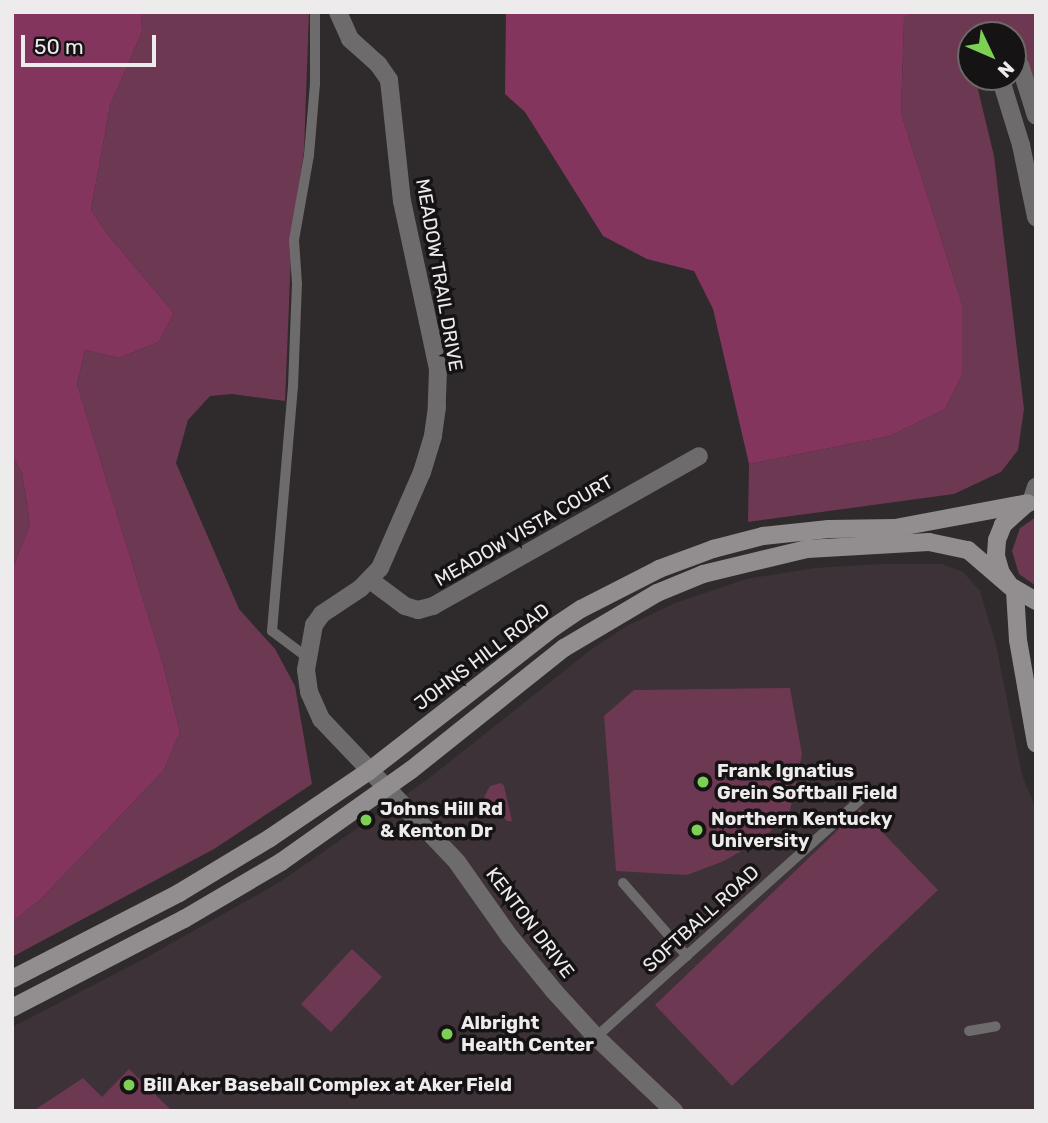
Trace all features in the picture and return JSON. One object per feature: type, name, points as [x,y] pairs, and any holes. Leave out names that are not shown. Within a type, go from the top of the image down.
[{"type":"main road","points":[[1033,498],[1003,524],[997,540],[996,556],[1001,573],[1012,588],[1036,743]]},
{"type":"main road","name":"JOHNS HILL ROAD","points":[[12,979],[216,871],[369,771],[555,627],[591,603],[659,569],[713,549],[764,536],[829,529],[895,528],[1033,498]]},
{"type":"main road","points":[[12,1008],[195,913],[281,862],[386,788],[589,631],[657,593],[703,573],[807,549],[929,542],[968,550],[1012,588],[1036,601]]},
{"type":"street","name":"MEADOW TRAIL DRIVE","points":[[338,12],[350,39],[378,64],[389,80],[402,201],[438,369],[436,416],[425,460],[380,568],[370,580],[322,614],[314,625],[308,658],[309,692],[314,708],[321,719],[386,788]]},
{"type":"street","points":[[1027,87],[1036,116]]},
{"type":"street","points":[[1004,91],[1021,145],[1036,216]]},
{"type":"street","name":"MEADOW VISTA COURT","points":[[370,580],[405,607],[418,610],[433,606],[699,456]]},
{"type":"street","name":"KENTON DRIVE","points":[[386,788],[457,862],[528,961],[596,1037],[674,1111]]},
{"type":"lane","points":[[308,658],[272,631],[293,387],[297,284],[294,240],[309,155],[315,84],[315,12]]},
{"type":"lane","name":"SOFTBALL ROAD","points":[[596,1037],[861,799]]},
{"type":"lane","points":[[623,883],[687,956]]},
{"type":"lane","points":[[969,1031],[996,1026]]},
{"type":"shaded area","points":[[141,12],[309,12],[304,151],[292,230],[285,401],[232,394],[210,396],[188,420],[176,463],[239,609],[275,649],[295,686],[312,784],[214,849],[12,957],[12,922],[40,900],[164,770],[180,732],[163,664],[77,384],[85,350],[119,358],[159,342],[174,313],[108,235],[91,210],[110,106],[142,32]]},
{"type":"shaded area","points":[[141,12],[142,32],[110,106],[91,210],[108,235],[174,313],[159,342],[119,358],[85,350],[77,384],[163,664],[180,732],[164,770],[40,900],[12,922],[12,570],[30,524],[22,473],[12,455],[12,14]]},
{"type":"shaded area","points":[[506,12],[912,12],[904,19],[901,113],[962,304],[962,375],[945,409],[890,436],[749,464],[713,309],[694,271],[647,259],[603,236],[525,112],[505,94]]},
{"type":"shaded area","points":[[912,12],[1036,12],[1036,91],[1027,60],[1027,21],[957,21],[957,91],[978,91],[994,156],[1024,409],[1018,450],[1001,472],[954,494],[748,522],[749,464],[890,436],[945,409],[962,375],[962,304],[901,113],[904,19]]},
{"type":"shaded area","points":[[12,455],[22,473],[30,524],[12,570]]},
{"type":"shaded area","points":[[1036,517],[1036,586],[1019,574],[1012,551],[1020,528]]},
{"type":"shaded area","name":"Northern Kentucky University","points":[[942,564],[963,572],[980,591],[996,645],[1022,775],[1036,809],[1036,1111],[12,1111],[12,1027],[140,961],[280,882],[428,779],[593,648],[627,626],[675,603],[746,579],[814,568]]},
{"type":"shaded area","name":"Frank Ignatius Grein Softball Field","points":[[790,688],[802,754],[790,811],[764,838],[724,861],[687,875],[616,871],[604,716],[634,690]]},
{"type":"shaded area","points":[[501,783],[512,821],[507,821],[484,797],[490,786]]},
{"type":"shaded area","points":[[860,809],[938,890],[732,1086],[655,1005]]},
{"type":"shaded area","points":[[352,949],[382,977],[331,1032],[301,1004]]},
{"type":"shaded area","name":"Bill Aker Baseball Complex at Aker Field","points":[[129,1069],[172,1111],[33,1111],[83,1078],[102,1097]]},
{"type":"place","name":"Frank Ignatius Grein Softball Field","points":[[703,782]]},
{"type":"place","name":"Johns Hill Rd & Kenton Dr","points":[[366,820]]},
{"type":"place","name":"Northern Kentucky University","points":[[697,830]]},
{"type":"place","name":"Albright Health Center","points":[[447,1034]]},
{"type":"place","name":"Bill Aker Baseball Complex at Aker Field","points":[[129,1085]]}]
